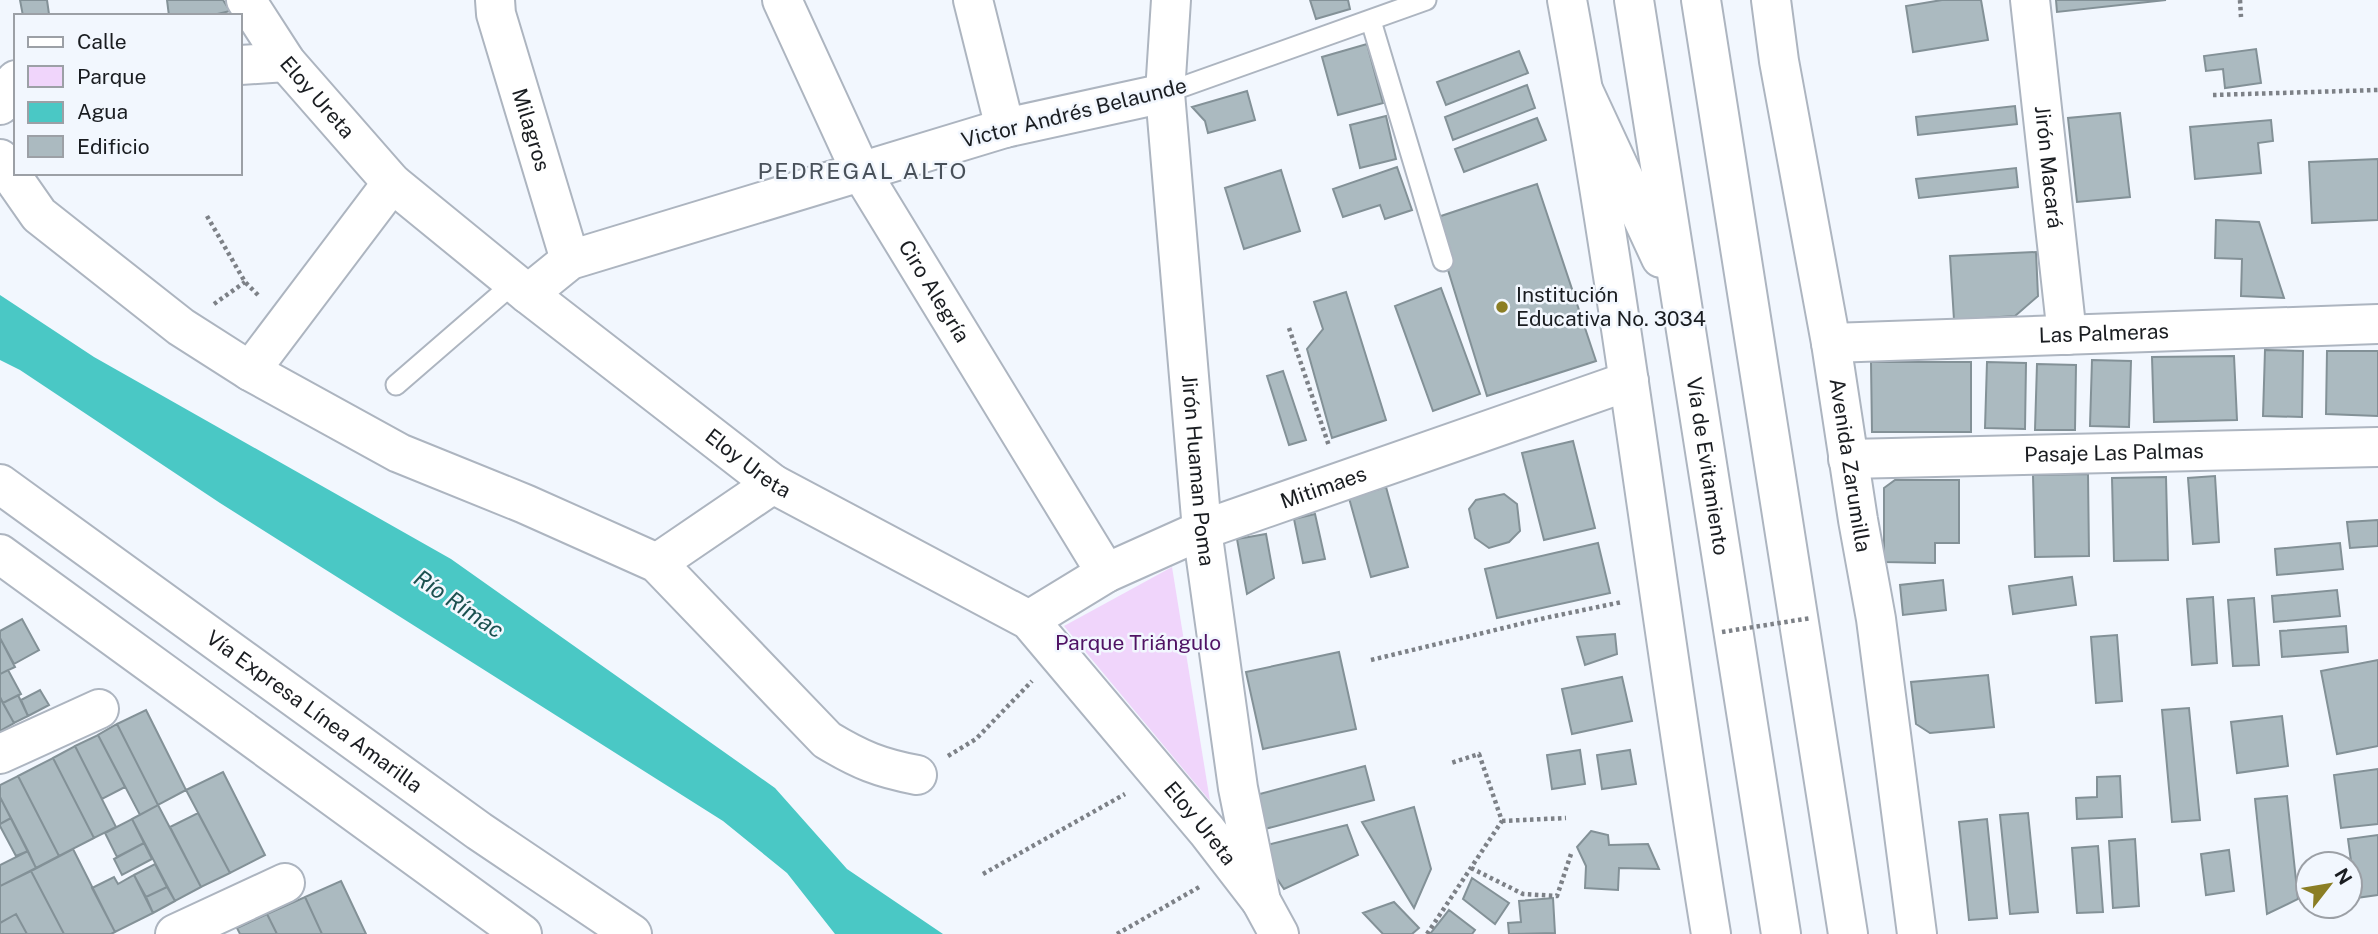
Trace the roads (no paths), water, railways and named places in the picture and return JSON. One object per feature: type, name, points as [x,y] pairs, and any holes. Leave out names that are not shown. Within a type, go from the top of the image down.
[{"type":"main road","name":"Eloy Ureta","points":[[246,0],[286,62],[393,183],[522,288],[773,484],[1029,620],[1160,774],[1261,901]]},
{"type":"main road","name":"Milagros","points":[[495,0],[496,14],[570,260]]},
{"type":"main road","name":"Ciro Alegría","points":[[782,0],[861,172],[1106,573]]},
{"type":"main road","points":[[973,0],[1005,128]]},
{"type":"main road","name":"Jirón Huaman Poma","points":[[1171,0],[1165,93],[1202,530],[1238,788],[1261,901],[1279,934]]},
{"type":"main road","points":[[1567,0],[1629,381],[1677,729],[1711,934]]},
{"type":"main road","name":"Vía de Evitamiento","points":[[1634,0],[1781,934]]},
{"type":"main road","points":[[1701,0],[1848,934]]},
{"type":"main road","name":"Avenida Zarumilla","points":[[1771,0],[1779,61],[1831,343],[1876,618],[1916,934]]},
{"type":"main road","name":"Jirón Macará","points":[[2029,0],[2067,335]]},
{"type":"main road","points":[[242,65],[286,62]]},
{"type":"main road","points":[[0,106],[6,90],[14,82]]},
{"type":"main road","points":[[1584,92],[1680,299]]},
{"type":"main road","name":"Victor Andrés Belaunde","points":[[522,288],[570,260],[1005,128],[1165,93]]},
{"type":"main road","points":[[0,159],[39,215],[181,327],[250,371],[399,453],[657,563],[827,740],[855,757],[883,769],[917,775]]},
{"type":"main road","points":[[250,371],[393,183]]},
{"type":"main road","name":"Las Palmeras","points":[[1831,343],[2378,324]]},
{"type":"main road","name":"Mitimaes","points":[[1029,620],[1106,573],[1202,530],[1629,381]]},
{"type":"main road","name":"Pasaje Las Palmas","points":[[1848,459],[2378,447]]},
{"type":"main road","name":"Vía Expresa Línea Amarilla","points":[[0,484],[479,831],[632,934]]},
{"type":"main road","points":[[657,563],[773,484]]},
{"type":"main road","points":[[0,554],[522,934]]},
{"type":"main road","points":[[0,754],[99,709]]},
{"type":"main road","points":[[175,934],[285,883]]},
{"type":"lane","name":"Victor Andrés Belaunde","points":[[1165,93],[1426,0]]},
{"type":"lane","points":[[1371,20],[1443,261]]},
{"type":"lane","points":[[396,385],[522,288]]},
{"type":"water","name":"Río Rímac","points":[[0,295],[94,357],[451,559],[775,788],[847,869],[943,934],[835,934],[787,873],[723,821],[220,503],[20,370],[0,360]]},
{"type":"place","name":"Institución Educativa No. 3034","points":[[1502,307]]},
{"type":"district","name":"PEDREGAL ALTO","points":[[863,171]]},
{"type":"park label","name":"Parque Triángulo","points":[[1138,643]]}]
